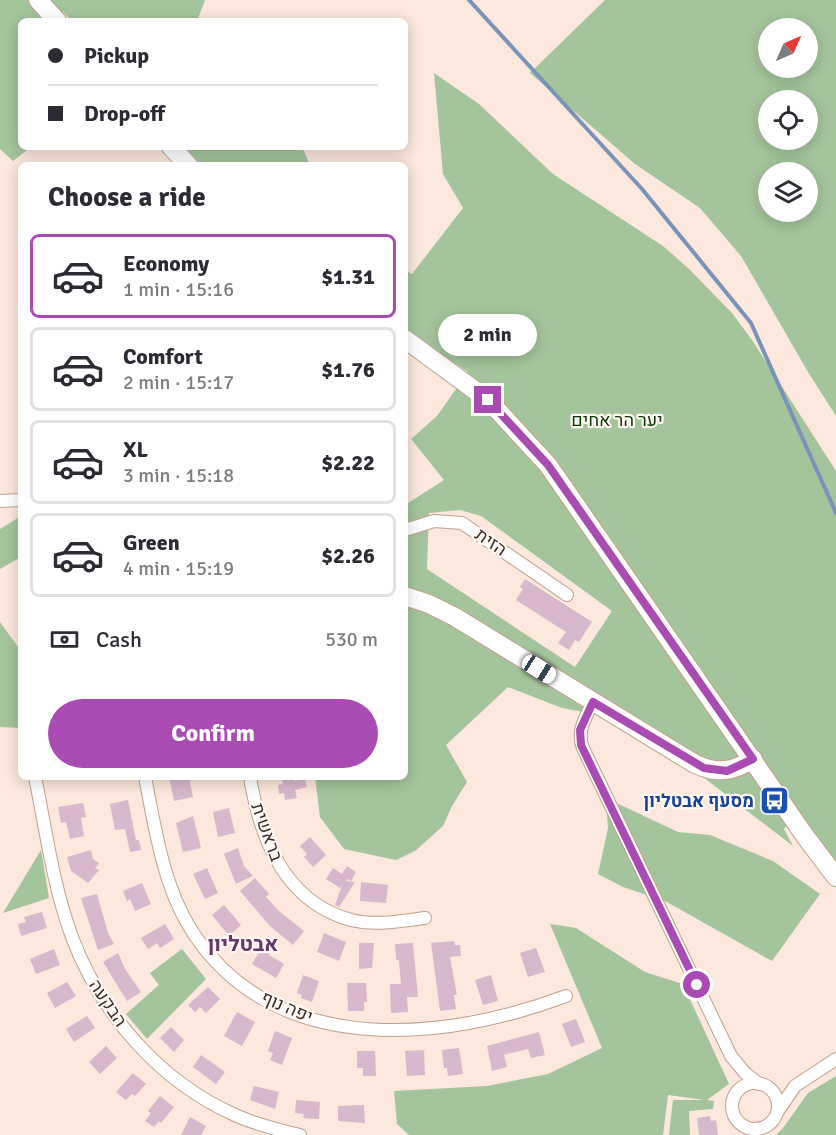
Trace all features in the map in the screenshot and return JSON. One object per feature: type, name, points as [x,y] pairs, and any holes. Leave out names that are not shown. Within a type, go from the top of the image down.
[{"type":"main road","points":[[38,0],[54,18]]},
{"type":"main road","points":[[174,150],[185,162]]},
{"type":"main road","points":[[408,341],[488,400],[548,465],[836,877]]},
{"type":"main road","points":[[408,597],[455,617],[704,768],[727,771],[753,759]]},
{"type":"street","points":[[0,501],[18,500]]},
{"type":"street","name":"הזית","points":[[408,529],[434,521],[462,523],[567,595]]},
{"type":"street","points":[[593,702],[580,730],[581,745],[731,1056],[745,1073],[764,1085],[776,1098],[778,1111]]},
{"type":"street","name":"הבקעה","points":[[36,780],[59,894],[72,937],[91,978],[115,1017],[146,1053],[174,1079],[204,1100],[236,1115],[300,1135]]},
{"type":"street","name":"יפה נוף","points":[[146,780],[161,856],[183,913],[197,939],[238,983],[265,1000],[296,1015],[324,1022],[362,1028],[410,1030],[448,1027],[496,1019],[525,1012],[566,996]]},
{"type":"street","name":"בראשית","points":[[251,780],[268,847],[283,872],[301,894],[324,910],[352,920],[386,923],[425,918]]},
{"type":"street","points":[[731,1056],[735,1080],[732,1106],[738,1135]]},
{"type":"street","points":[[736,1119],[756,1132],[771,1122],[788,1094],[801,1081],[836,1059]]},
{"type":"street","points":[[734,1098],[742,1087],[751,1084],[784,1086],[801,1081]]},
{"type":"green space","points":[[0,0],[205,0],[198,18],[69,18],[63,12],[62,18],[18,18],[18,150],[27,150],[13,161],[0,149]]},
{"type":"green space","points":[[605,0],[836,0],[836,416],[741,256],[700,208],[635,164],[530,73]]},
{"type":"green space","name":"יער הר אחים","points":[[434,73],[479,104],[553,174],[663,246],[689,269],[732,313],[752,340],[836,471],[836,888],[803,850],[789,823],[784,829],[793,846],[669,751],[605,716],[562,708],[508,687],[446,745],[467,782],[443,826],[415,851],[396,860],[344,849],[320,817],[315,780],[408,780],[408,503],[444,480],[411,439],[437,416],[468,372],[408,332],[408,272],[412,274],[463,208],[443,174]],"holes":[[[460,510],[481,516],[612,611],[575,667],[427,569],[429,513]]]},
{"type":"green space","points":[[188,150],[303,150],[309,162],[198,162]]},
{"type":"green space","points":[[18,518],[18,559],[0,569],[0,529]]},
{"type":"green space","points":[[0,622],[18,647],[18,728],[0,727]]},
{"type":"green space","points":[[606,798],[678,832],[710,835],[773,861],[820,894],[772,961],[665,901],[623,887],[598,874],[608,828]]},
{"type":"green space","points":[[41,850],[49,898],[3,913]]},
{"type":"green space","points":[[550,924],[576,928],[645,972],[683,984],[729,1084],[707,1100],[714,1101],[713,1109],[689,1111],[690,1135],[669,1135],[673,1100],[704,1100],[668,1095],[663,1135],[409,1135],[397,1124],[394,1091],[487,1086],[548,1074],[602,1048]]},
{"type":"green space","points":[[182,949],[206,979],[147,1039],[126,1014],[159,985],[150,973]]},
{"type":"green space","points":[[836,1076],[836,1135],[776,1135],[808,1093]]},
{"type":"building","points":[[525,579],[592,622],[579,642],[575,640],[569,650],[558,643],[566,632],[516,600],[523,589],[520,587]]},
{"type":"building","points":[[170,780],[190,780],[193,797],[174,801]]},
{"type":"building","points":[[282,780],[305,780],[307,787],[295,790],[297,798],[285,800],[284,793],[279,794],[278,785],[283,784]]},
{"type":"building","points":[[128,800],[136,840],[139,840],[141,850],[130,852],[125,829],[115,830],[110,804]]},
{"type":"building","points":[[83,803],[86,817],[81,818],[84,836],[70,839],[66,822],[61,823],[58,807]]},
{"type":"building","points":[[229,808],[235,833],[218,837],[213,812]]},
{"type":"building","points":[[193,816],[201,848],[183,852],[176,823]]},
{"type":"building","points":[[310,837],[326,855],[313,867],[304,857],[307,854],[300,846]]},
{"type":"building","points":[[238,848],[244,866],[253,876],[236,884],[224,854]]},
{"type":"building","points":[[91,850],[93,859],[99,863],[95,868],[99,870],[88,883],[71,871],[67,857]]},
{"type":"building","points":[[347,866],[356,872],[351,881],[347,879],[346,881],[355,882],[339,907],[335,905],[342,885],[340,888],[326,879],[333,868],[342,874]]},
{"type":"building","points":[[207,868],[218,893],[205,899],[193,874]]},
{"type":"building","points":[[255,878],[269,894],[266,897],[304,931],[293,945],[271,927],[240,891]]},
{"type":"building","points":[[361,882],[388,885],[386,903],[360,901]]},
{"type":"building","points":[[142,883],[151,904],[135,911],[130,899],[127,901],[123,891]]},
{"type":"building","points":[[97,894],[108,933],[114,944],[98,950],[81,898]]},
{"type":"building","points":[[224,905],[241,925],[229,936],[212,915]]},
{"type":"building","points":[[42,912],[47,928],[21,936],[18,924],[26,922],[24,917]]},
{"type":"building","points":[[165,924],[174,939],[160,948],[157,943],[148,949],[141,938]]},
{"type":"building","points":[[324,933],[346,942],[339,961],[317,952]]},
{"type":"building","points":[[454,941],[455,945],[460,945],[461,956],[450,957],[457,995],[454,995],[456,1009],[440,1011],[431,943]]},
{"type":"building","points":[[359,943],[374,943],[372,968],[359,969]]},
{"type":"building","points":[[413,943],[418,997],[407,997],[408,1012],[391,1013],[390,984],[401,984],[395,944]]},
{"type":"building","points":[[262,947],[271,951],[269,955],[284,964],[276,978],[252,964]]},
{"type":"building","points":[[536,948],[545,972],[528,977],[520,953]]},
{"type":"building","points":[[54,949],[60,965],[36,974],[30,959]]},
{"type":"building","points":[[118,953],[125,969],[141,992],[127,1001],[103,962]]},
{"type":"building","points":[[303,975],[319,981],[312,1002],[301,998],[302,995],[297,993]]},
{"type":"building","points":[[491,975],[498,1001],[483,1005],[475,980]]},
{"type":"building","points":[[67,982],[76,996],[55,1008],[47,993]]},
{"type":"building","points":[[347,983],[366,983],[367,1002],[364,1002],[364,1011],[348,1011]]},
{"type":"building","points":[[208,987],[220,999],[206,1013],[200,1007],[195,1012],[188,1005]]},
{"type":"building","points":[[237,1012],[255,1022],[242,1046],[224,1036]]},
{"type":"building","points":[[87,1016],[95,1028],[74,1042],[66,1029]]},
{"type":"building","points":[[576,1019],[585,1042],[571,1047],[562,1024]]},
{"type":"building","points":[[171,1027],[184,1040],[174,1052],[160,1038]]},
{"type":"building","points":[[275,1031],[292,1038],[282,1065],[270,1060],[273,1053],[268,1051]]},
{"type":"building","points":[[539,1032],[545,1055],[531,1058],[528,1049],[507,1054],[504,1055],[507,1067],[492,1071],[487,1046]]},
{"type":"building","points":[[106,1046],[117,1058],[100,1074],[89,1062]]},
{"type":"building","points":[[459,1048],[463,1074],[448,1076],[447,1068],[444,1068],[442,1050]]},
{"type":"building","points":[[424,1050],[425,1075],[407,1076],[405,1051]]},
{"type":"building","points":[[357,1051],[375,1051],[376,1076],[363,1076],[363,1068],[357,1068]]},
{"type":"building","points":[[201,1055],[225,1072],[216,1084],[193,1067]]},
{"type":"building","points":[[133,1073],[146,1084],[135,1096],[132,1094],[126,1100],[116,1092]]},
{"type":"building","points":[[254,1086],[279,1092],[275,1109],[250,1100]]},
{"type":"building","points":[[160,1096],[174,1107],[161,1123],[159,1121],[154,1127],[145,1121],[151,1113],[148,1111]]},
{"type":"building","points":[[296,1100],[320,1102],[319,1119],[303,1118],[304,1114],[295,1113]]},
{"type":"building","points":[[364,1105],[365,1123],[338,1121],[338,1106]]},
{"type":"building","points":[[710,1116],[711,1121],[716,1120],[718,1135],[699,1135],[697,1118]]},
{"type":"building","points":[[190,1117],[206,1126],[201,1135],[181,1135]]},
{"type":"waterway","points":[[469,0],[642,189],[751,323],[836,513]]},
{"type":"place","name":"מסעף אבטליון","points":[[775,801]]},
{"type":"district","name":"אבטליון","points":[[243,944]]},
{"type":"route","points":[[488,400],[520,432],[548,465],[753,759],[727,771],[704,768],[593,702],[580,730],[581,745],[697,985]]}]
